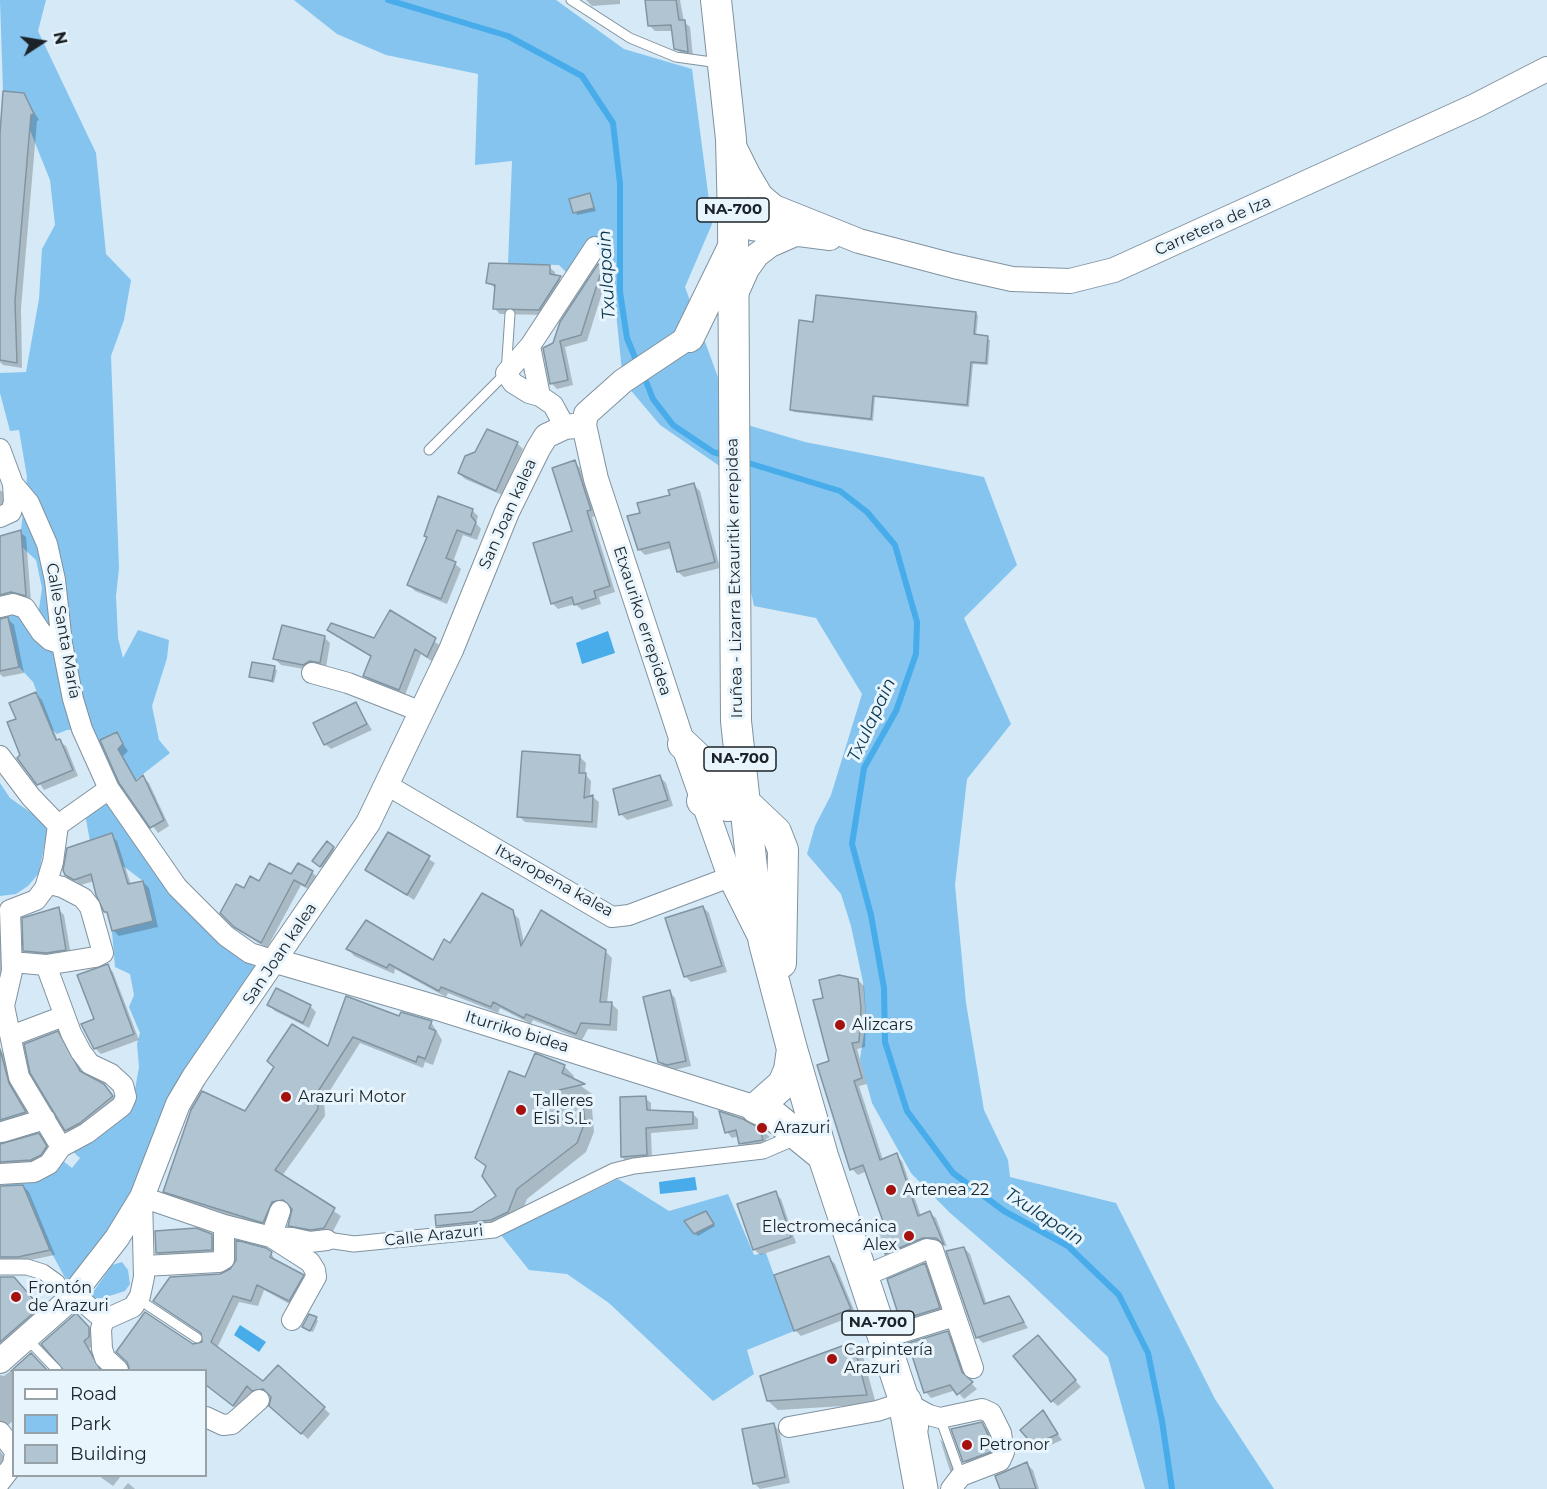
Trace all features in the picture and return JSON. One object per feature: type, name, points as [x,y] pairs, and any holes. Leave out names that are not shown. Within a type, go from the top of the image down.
[{"type":"highway","points":[[905,1402],[921,1489]]},
{"type":"main road","name":"Iruñea - Lizarra Etxauritik errepidea","points":[[716,0],[725,64],[731,139],[734,231],[733,509],[736,721],[744,803],[764,943],[823,1156],[934,1489]]},
{"type":"main road","points":[[683,342],[734,231]]},
{"type":"main road","points":[[683,342],[735,310]]},
{"type":"main road","points":[[682,744],[700,746],[714,743],[736,721]]},
{"type":"main road","points":[[682,744],[776,831],[783,850],[780,1005]]},
{"type":"main road","points":[[702,801],[728,806],[744,803]]},
{"type":"main road","points":[[765,1112],[789,1070],[792,1049]]},
{"type":"main road","points":[[765,1112],[795,1110],[807,1100]]},
{"type":"main road","points":[[765,1112],[800,1135],[823,1156]]},
{"type":"street","name":"Carretera de Iza","points":[[734,231],[752,228],[859,241],[1012,279],[1070,281],[1114,270],[1475,106],[1547,69]]},
{"type":"street","points":[[731,139],[761,195],[774,207]]},
{"type":"street","points":[[734,231],[751,210],[774,207]]},
{"type":"street","name":"Carretera de Iza","points":[[774,207],[859,241]]},
{"type":"street","points":[[735,310],[747,269],[757,255],[770,245],[795,234]]},
{"type":"street","points":[[595,247],[530,346],[506,373],[513,383],[529,393],[540,396],[575,426],[623,381],[683,342]]},
{"type":"street","points":[[530,346],[540,396]]},
{"type":"street","name":"San Joan kalea","points":[[0,1360],[71,1298],[117,1238],[142,1197],[178,1104],[368,823],[451,650],[507,512],[538,449],[546,436],[575,426]]},
{"type":"street","name":"Etxauriko errepidea","points":[[575,426],[596,479],[702,801],[745,912],[764,943]]},
{"type":"street","name":"Calle Santa María","points":[[1,459],[13,484],[29,503],[47,544],[55,580],[62,644],[82,729],[109,789],[177,887],[226,936],[250,953],[276,961]]},
{"type":"street","name":"Calle Santa María","points":[[0,517],[10,512],[14,502],[13,484]]},
{"type":"street","points":[[0,607],[13,604],[25,608],[41,632],[50,640],[62,644]]},
{"type":"street","points":[[312,673],[348,683],[422,712]]},
{"type":"street","points":[[0,756],[31,796],[58,825]]},
{"type":"street","name":"Itxaropena kalea","points":[[387,785],[612,917],[629,915],[730,877]]},
{"type":"street","points":[[61,1147],[23,1088],[2,1006],[12,962],[5,907],[36,900],[47,883],[53,862],[58,825],[109,789]]},
{"type":"street","points":[[12,962],[46,965],[95,957],[103,953],[90,907],[83,898],[62,887],[47,883]]},
{"type":"street","name":"Iturriko bidea","points":[[276,961],[452,1012],[765,1112]]},
{"type":"street","points":[[0,1174],[34,1172],[49,1164],[61,1147],[105,1120],[122,1106],[126,1096],[123,1085],[111,1074],[90,1064],[71,1034],[46,965]]},
{"type":"street","points":[[11,1036],[64,1016]]},
{"type":"street","points":[[2,1132],[45,1119]]},
{"type":"street","name":"Calle Arazuri","points":[[271,1237],[354,1244],[494,1230],[614,1171],[634,1166],[763,1150],[800,1135]]},
{"type":"street","points":[[142,1197],[224,1225],[271,1237],[309,1262],[315,1269],[316,1277],[292,1320]]},
{"type":"street","name":"San Joan kalea","points":[[138,1299],[144,1277],[142,1197]]},
{"type":"street","points":[[271,1237],[280,1211]]},
{"type":"street","points":[[144,1266],[219,1262],[224,1259],[224,1225]]},
{"type":"street","points":[[862,1276],[927,1249],[933,1250],[973,1368]]},
{"type":"street","points":[[0,1268],[27,1267],[43,1272],[57,1282],[71,1298],[104,1320]]},
{"type":"street","points":[[116,1369],[105,1358],[101,1329],[104,1320],[133,1307],[138,1299]]},
{"type":"street","points":[[884,1338],[955,1316]]},
{"type":"street","points":[[207,1418],[222,1425],[232,1424],[259,1401]]},
{"type":"street","points":[[789,1427],[877,1411],[905,1402],[929,1416],[940,1418],[982,1409],[992,1413],[1001,1433],[1004,1452],[1000,1461],[956,1482]]},
{"type":"street","points":[[0,1432],[12,1447]]},
{"type":"street","points":[[0,1482],[12,1466]]},
{"type":"lane","points":[[571,0],[630,38],[676,57],[725,64]]},
{"type":"lane","points":[[429,450],[506,373],[510,314]]},
{"type":"lane","points":[[138,1299],[197,1338]]},
{"type":"lane","points":[[26,1338],[55,1369]]},
{"type":"lane","points":[[940,1418],[956,1482]]},
{"type":"green space","points":[[0,0],[46,0],[38,31],[96,153],[106,254],[131,280],[124,320],[111,356],[119,568],[116,596],[118,638],[123,658],[138,630],[169,640],[167,658],[152,706],[159,740],[170,753],[116,795],[82,729],[67,730],[57,734],[47,725],[49,724],[33,682],[18,666],[7,613],[39,609],[42,588],[36,560],[23,548],[21,530],[27,477],[19,430],[10,431],[0,393],[0,373],[26,372],[39,299],[42,249],[55,225],[50,180],[25,118],[34,113],[24,93],[3,91]]},
{"type":"green space","points":[[294,0],[556,0],[624,49],[692,69],[712,224],[685,287],[734,421],[805,442],[984,477],[1017,565],[964,618],[1011,724],[967,779],[955,885],[966,1003],[984,1110],[1008,1160],[1010,1177],[1116,1203],[1215,1399],[1274,1489],[1145,1489],[1108,1357],[1026,1279],[949,1212],[911,1173],[872,1103],[860,1059],[866,1020],[863,982],[851,926],[841,894],[807,854],[815,826],[831,795],[862,694],[816,618],[754,606],[733,509],[721,467],[660,425],[623,381],[614,293],[616,263],[600,254],[573,279],[559,265],[508,264],[512,161],[475,165],[478,74],[386,55],[337,34]]},
{"type":"green space","points":[[0,783],[10,798],[43,821],[47,831],[39,873],[28,886],[16,894],[0,896]]},
{"type":"green space","points":[[107,796],[247,961],[259,970],[118,1223],[69,1285],[50,1250],[28,1195],[13,1202],[3,1178],[62,1160],[72,1168],[80,1158],[71,1150],[110,1129],[131,1112],[139,1067],[137,1044],[140,1033],[129,1007],[134,995],[130,974],[115,967],[112,931],[153,921],[143,881],[90,841],[85,814]]},
{"type":"green space","points":[[618,1179],[669,1211],[728,1194],[754,1255],[766,1253],[794,1331],[747,1350],[754,1374],[713,1401],[609,1303],[567,1274],[529,1270],[501,1235]]},
{"type":"green space","points":[[122,1262],[128,1270],[130,1284],[125,1291],[103,1298],[89,1298],[112,1265]]},
{"type":"shaded area","points":[[608,631],[615,653],[582,664],[576,643]]},
{"type":"shaded area","points":[[695,1177],[697,1190],[660,1194],[659,1182]]},
{"type":"shaded area","points":[[240,1325],[266,1342],[259,1352],[234,1335]]},
{"type":"building","points":[[645,0],[676,0],[679,20],[685,20],[688,52],[674,49],[671,25],[648,26]]},
{"type":"building","points":[[3,91],[24,93],[34,114],[31,115],[15,301],[17,363],[0,360],[0,133]]},
{"type":"building","points":[[590,193],[594,208],[573,213],[569,199]]},
{"type":"building","points":[[489,263],[550,265],[550,274],[561,276],[539,310],[493,309],[495,285],[486,283]]},
{"type":"building","points":[[598,264],[603,266],[581,335],[560,341],[568,380],[550,384],[543,348],[553,343],[560,322]]},
{"type":"building","points":[[816,295],[976,312],[974,334],[988,336],[986,363],[971,362],[967,405],[873,396],[871,419],[790,410],[799,320],[813,322]]},
{"type":"building","points":[[487,429],[518,442],[496,491],[458,473],[465,456],[475,452]]},
{"type":"building","points":[[575,460],[591,510],[587,511],[610,586],[594,591],[596,598],[574,605],[572,597],[551,604],[533,543],[572,531],[552,468]]},
{"type":"building","points":[[694,483],[715,562],[677,572],[669,542],[638,550],[627,516],[640,513],[637,503],[670,495],[668,490]]},
{"type":"building","points":[[438,496],[473,509],[471,516],[476,522],[471,535],[457,530],[446,558],[456,562],[441,599],[407,585],[427,537],[424,536]]},
{"type":"building","points":[[21,530],[26,596],[11,592],[0,595],[0,536]]},
{"type":"building","points":[[390,610],[436,638],[427,657],[415,649],[399,690],[363,676],[371,656],[327,630],[331,623],[374,638]]},
{"type":"building","points":[[8,617],[19,667],[0,671],[0,619]]},
{"type":"building","points":[[282,625],[325,636],[320,663],[310,661],[303,665],[273,659]]},
{"type":"building","points":[[252,662],[275,666],[272,681],[249,677]]},
{"type":"building","points":[[36,692],[56,740],[60,739],[73,770],[37,785],[17,758],[20,755],[7,722],[16,719],[9,703]]},
{"type":"building","points":[[356,702],[367,724],[324,745],[313,723]]},
{"type":"building","points":[[117,732],[123,744],[118,749],[136,781],[143,775],[164,820],[150,828],[119,783],[100,740]]},
{"type":"building","points":[[522,751],[580,755],[579,773],[586,773],[584,798],[593,795],[592,822],[517,817]]},
{"type":"building","points":[[660,775],[668,800],[619,815],[613,789]]},
{"type":"building","points":[[388,832],[430,856],[407,895],[365,870]]},
{"type":"building","points":[[112,833],[128,884],[143,881],[153,921],[112,931],[107,912],[104,912],[96,895],[91,874],[74,880],[65,875],[63,870],[67,848]]},
{"type":"building","points":[[327,841],[334,847],[320,867],[312,861]]},
{"type":"building","points":[[269,863],[291,874],[298,863],[313,871],[305,886],[294,880],[261,943],[234,927],[220,913],[236,884],[244,888],[250,876],[259,881]]},
{"type":"building","points":[[482,893],[513,910],[521,946],[541,910],[606,950],[600,1002],[612,1002],[610,1025],[581,1023],[576,1034],[526,1014],[524,1018],[493,1002],[491,1007],[441,987],[439,991],[389,964],[387,968],[346,949],[366,920],[433,960],[444,939],[450,943]]},
{"type":"building","points":[[703,906],[722,966],[684,977],[665,918]]},
{"type":"building","points":[[59,907],[66,950],[46,953],[23,951],[22,918]]},
{"type":"building","points":[[108,964],[134,1034],[94,1049],[81,1024],[94,1019],[77,975]]},
{"type":"building","points":[[839,975],[858,979],[861,1008],[859,1042],[852,1043],[862,1078],[854,1081],[880,1160],[897,1153],[918,1216],[930,1211],[944,1245],[936,1238],[923,1238],[885,1254],[877,1232],[885,1227],[863,1165],[850,1170],[817,1065],[829,1061],[813,1000],[823,998],[819,980]]},
{"type":"building","points":[[276,988],[311,1005],[303,1023],[267,1005]]},
{"type":"building","points":[[670,990],[686,1061],[667,1065],[658,1062],[643,997]]},
{"type":"building","points":[[346,996],[399,1016],[401,1012],[432,1021],[429,1028],[436,1031],[425,1059],[418,1056],[416,1062],[353,1037],[317,1093],[318,1109],[275,1170],[335,1208],[324,1228],[311,1230],[288,1226],[292,1209],[283,1200],[272,1202],[263,1223],[163,1192],[191,1110],[202,1091],[245,1111],[274,1067],[267,1061],[292,1024],[328,1046]]},
{"type":"building","points":[[58,1031],[80,1071],[104,1084],[113,1096],[80,1123],[65,1131],[30,1073],[24,1044]]},
{"type":"building","points":[[0,1049],[9,1083],[26,1112],[0,1120]]},
{"type":"building","name":"Talleres Elsi S.L.","points":[[535,1053],[565,1065],[562,1073],[585,1084],[559,1090],[560,1098],[582,1098],[585,1122],[577,1143],[517,1189],[508,1212],[491,1220],[436,1226],[435,1215],[472,1212],[496,1196],[482,1176],[486,1166],[475,1158],[509,1071],[525,1077]]},
{"type":"building","points":[[646,1096],[647,1110],[693,1112],[693,1124],[646,1128],[647,1155],[621,1157],[620,1097]]},
{"type":"building","points":[[719,1111],[743,1119],[765,1131],[761,1133],[763,1140],[739,1144],[736,1130],[725,1133]]},
{"type":"building","points":[[39,1133],[47,1146],[41,1155],[31,1160],[0,1162],[0,1144]]},
{"type":"building","points":[[23,1185],[50,1250],[18,1257],[0,1257],[0,1186]]},
{"type":"building","points":[[776,1191],[791,1237],[753,1250],[737,1204]]},
{"type":"building","points":[[706,1211],[714,1224],[694,1234],[684,1221]]},
{"type":"building","points":[[196,1228],[212,1234],[212,1250],[156,1253],[155,1231]]},
{"type":"building","points":[[236,1240],[266,1248],[272,1252],[270,1257],[304,1275],[289,1301],[257,1285],[251,1301],[233,1296],[211,1342],[263,1381],[278,1365],[325,1407],[301,1434],[269,1406],[271,1397],[263,1389],[252,1391],[247,1386],[233,1406],[207,1386],[207,1369],[129,1369],[127,1362],[116,1352],[145,1312],[193,1344],[202,1342],[201,1333],[153,1301],[170,1277],[220,1274],[230,1269],[236,1260]]},
{"type":"building","points":[[964,1247],[984,1304],[1009,1296],[1024,1322],[976,1338],[946,1251]]},
{"type":"building","points":[[829,1256],[851,1309],[794,1331],[774,1275]]},
{"type":"building","points":[[925,1263],[940,1308],[900,1320],[887,1279]]},
{"type":"building","name":"Frontón de Arazuri","points":[[0,1277],[14,1277],[40,1307],[0,1342]]},
{"type":"building","points":[[76,1313],[89,1327],[89,1337],[84,1341],[100,1369],[62,1369],[41,1344]]},
{"type":"building","points":[[309,1314],[317,1317],[310,1331],[302,1327]]},
{"type":"building","points":[[948,1331],[962,1372],[973,1382],[957,1395],[950,1385],[924,1393],[908,1343]]},
{"type":"building","points":[[1038,1335],[1076,1380],[1051,1402],[1013,1356]]},
{"type":"building","name":"Carpintería Arazuri","points":[[853,1342],[867,1395],[767,1401],[760,1376]]},
{"type":"building","points":[[31,1353],[46,1369],[13,1369]]},
{"type":"building","points":[[1043,1410],[1058,1434],[1033,1445],[1020,1430]]},
{"type":"building","points":[[982,1422],[989,1437],[991,1452],[963,1462],[951,1429]]},
{"type":"building","points":[[774,1423],[785,1477],[753,1484],[742,1429]]},
{"type":"building","points":[[1027,1462],[1036,1489],[1000,1489],[995,1476]]},
{"type":"waterway","name":"Txulapain","points":[[388,0],[508,36],[582,76],[613,123],[620,184],[620,292],[627,338],[638,365]]},
{"type":"waterway","name":"Txulapain","points":[[643,374],[653,399],[673,425],[713,452],[727,456]]},
{"type":"waterway","name":"Txulapain","points":[[742,461],[840,491],[867,512],[895,545],[917,622],[916,654],[896,711],[864,768],[852,844],[871,915],[884,988],[885,1042],[907,1111],[953,1173],[1004,1211],[1068,1246],[1119,1295],[1148,1353],[1162,1421],[1172,1489]]},
{"type":"place","name":"Alizcars","points":[[840,1025]]},
{"type":"place","name":"Arazuri Motor","points":[[286,1097]]},
{"type":"place","name":"Talleres Elsi S.L.","points":[[521,1110]]},
{"type":"place","name":"Arazuri","points":[[762,1128]]},
{"type":"place","name":"Artenea 22","points":[[891,1190]]},
{"type":"place","name":"Electromecánica Alex","points":[[909,1236]]},
{"type":"place","name":"Frontón de Arazuri","points":[[16,1297]]},
{"type":"place","name":"Carpintería Arazuri","points":[[832,1359]]},
{"type":"place","name":"Petronor","points":[[967,1445]]}]
